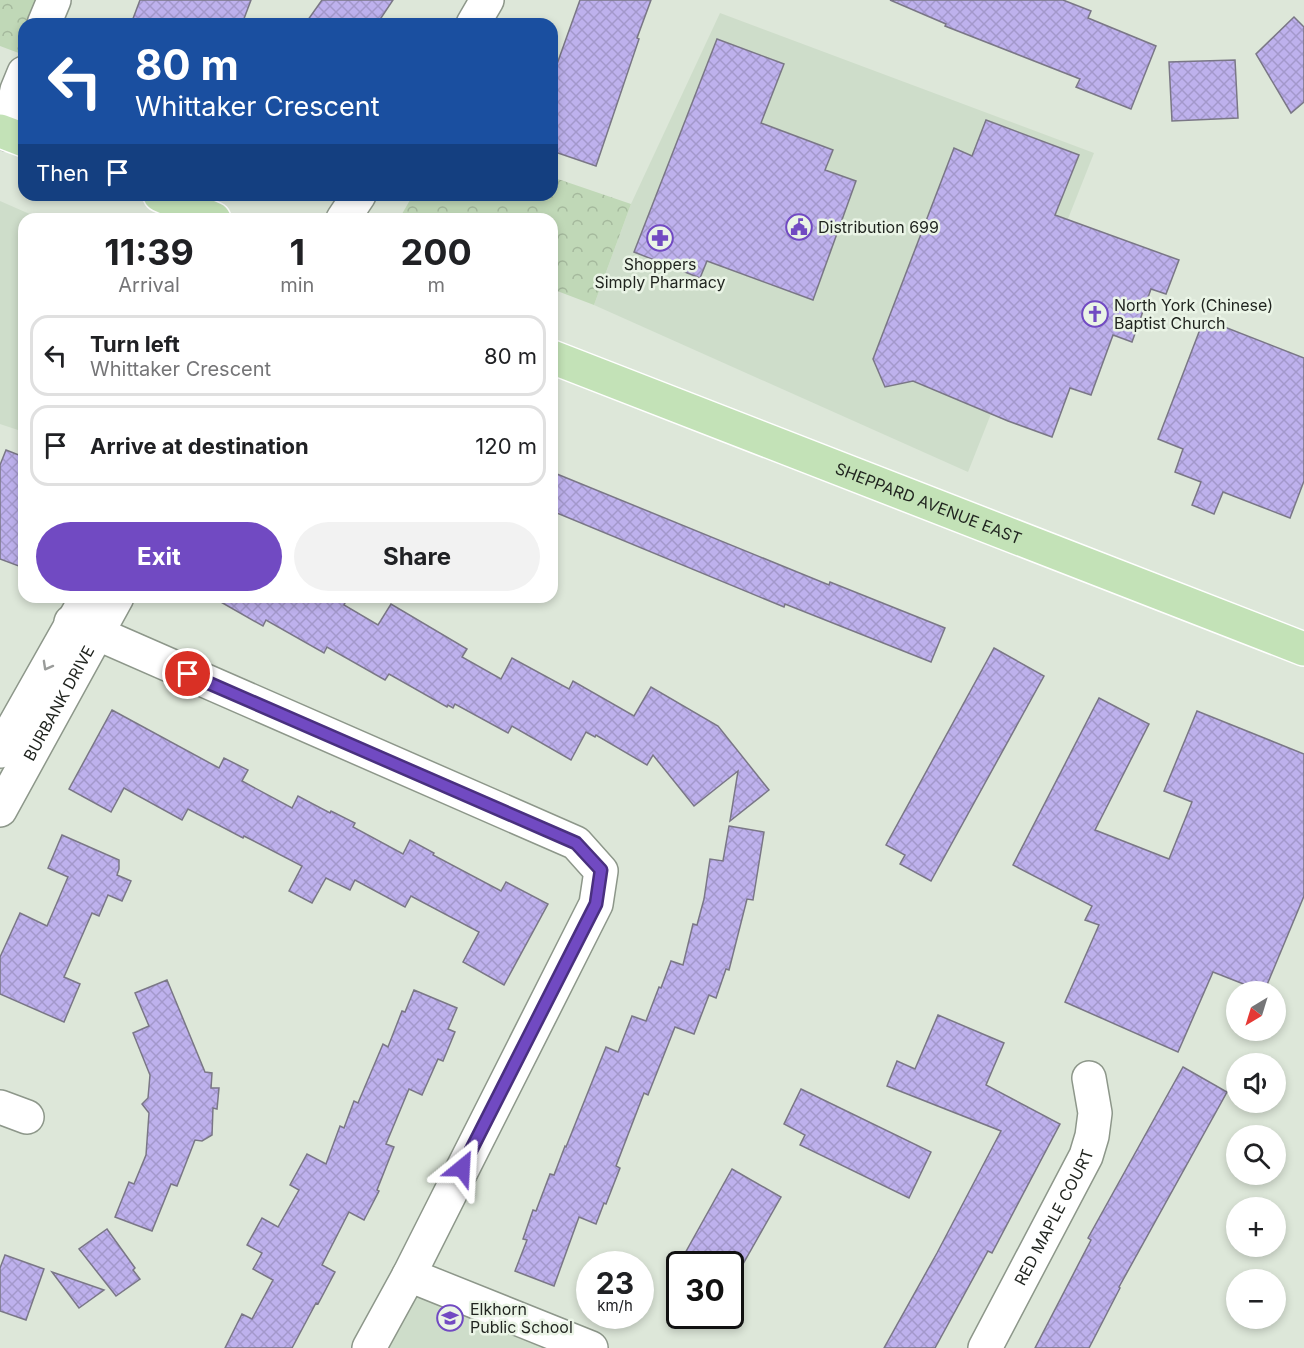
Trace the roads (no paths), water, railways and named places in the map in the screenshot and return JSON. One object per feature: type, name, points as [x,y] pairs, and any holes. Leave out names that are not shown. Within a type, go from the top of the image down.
[{"type":"main road","points":[[174,201],[200,213]]},
{"type":"main road","name":"SHEPPARD AVENUE EAST","points":[[558,359],[1304,649]]},
{"type":"street","points":[[46,18],[54,0]]},
{"type":"street","points":[[476,18],[487,0]]},
{"type":"street","points":[[11,135],[18,88]]},
{"type":"street","name":"BURBANK DRIVE","points":[[0,751],[85,618],[108,603]]},
{"type":"street","points":[[85,618],[576,843],[601,870],[596,904],[409,1275],[369,1348]]},
{"type":"street","name":"BURBANK DRIVE","points":[[0,810],[85,618]]},
{"type":"street","name":"RED MAPLE COURT","points":[[985,1348],[1086,1156],[1095,1113],[1089,1078]]},
{"type":"street","points":[[409,1275],[591,1348]]},
{"type":"place","name":"Distribution 699","points":[[799,227]]},
{"type":"place","name":"Shoppers Simply Pharmacy","points":[[660,238]]},
{"type":"place","name":"North York (Chinese) Baptist Church","points":[[1095,314]]},
{"type":"place","name":"Elkhorn Public School","points":[[450,1318]]}]
